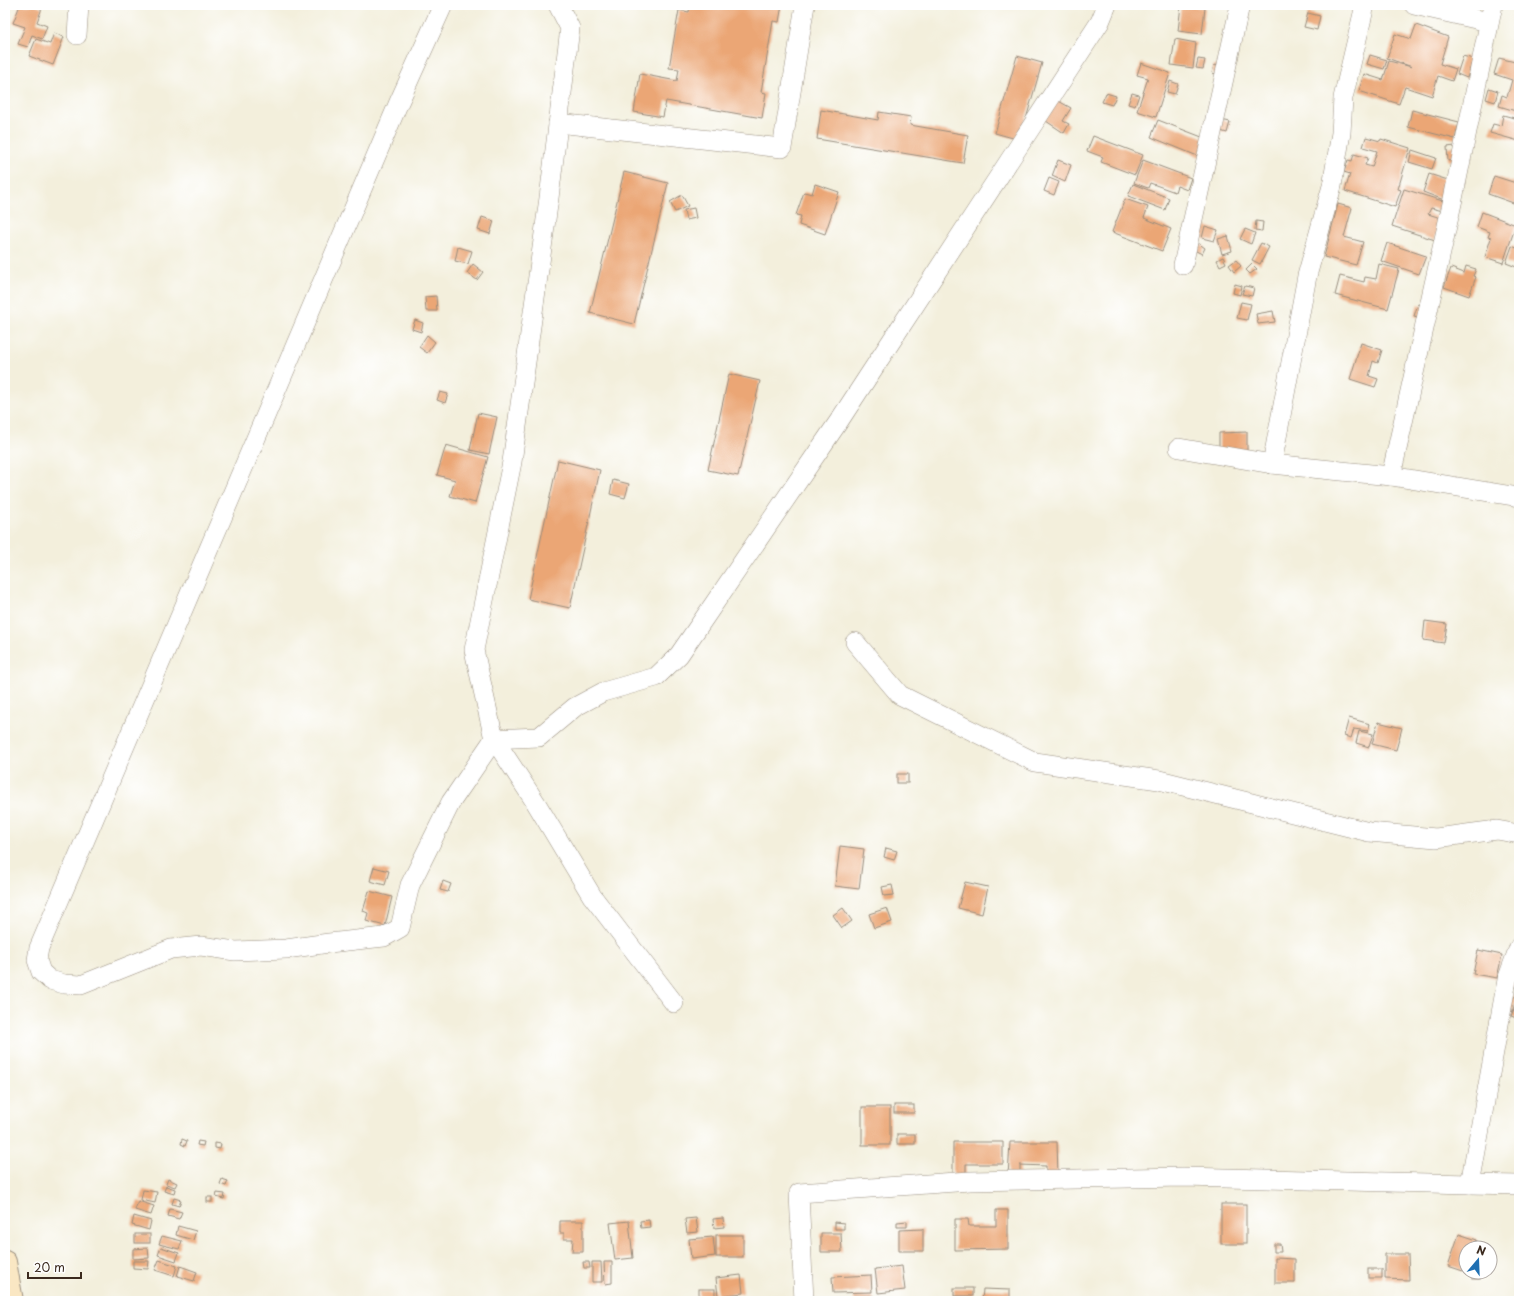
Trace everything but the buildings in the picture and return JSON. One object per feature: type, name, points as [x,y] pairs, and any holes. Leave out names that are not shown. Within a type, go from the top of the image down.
[{"type":"main road","points":[[5,1262],[12,1301]]},
{"type":"street","points":[[77,35],[78,5]]},
{"type":"street","points":[[443,5],[396,109],[39,948],[37,960],[41,972],[50,980],[64,984],[81,985],[171,949],[201,946],[234,951],[286,949],[329,942],[384,937],[400,928],[410,885],[451,802],[494,740]]},
{"type":"street","points":[[558,5],[570,28],[558,123],[512,462],[474,650],[494,740],[536,803],[592,896],[674,1003]]},
{"type":"street","points":[[558,123],[782,148],[805,5]]},
{"type":"street","points":[[494,740],[539,737],[575,707],[603,692],[656,677],[679,655],[861,388],[1100,22],[1107,5]]},
{"type":"street","points":[[1183,264],[1240,5]]},
{"type":"street","points":[[1272,464],[1307,276],[1332,186],[1341,133],[1343,98],[1365,5]]},
{"type":"street","points":[[1391,476],[1453,199],[1491,13],[1414,5]]},
{"type":"street","points":[[1178,448],[1272,464],[1391,476],[1519,497]]},
{"type":"street","points":[[855,642],[900,695],[1035,762],[1159,780],[1369,832],[1436,838],[1497,830],[1519,834]]},
{"type":"street","points":[[1470,1184],[1507,980],[1519,947]]},
{"type":"street","points":[[804,1301],[799,1193],[970,1181],[1175,1177],[1519,1185]]}]
